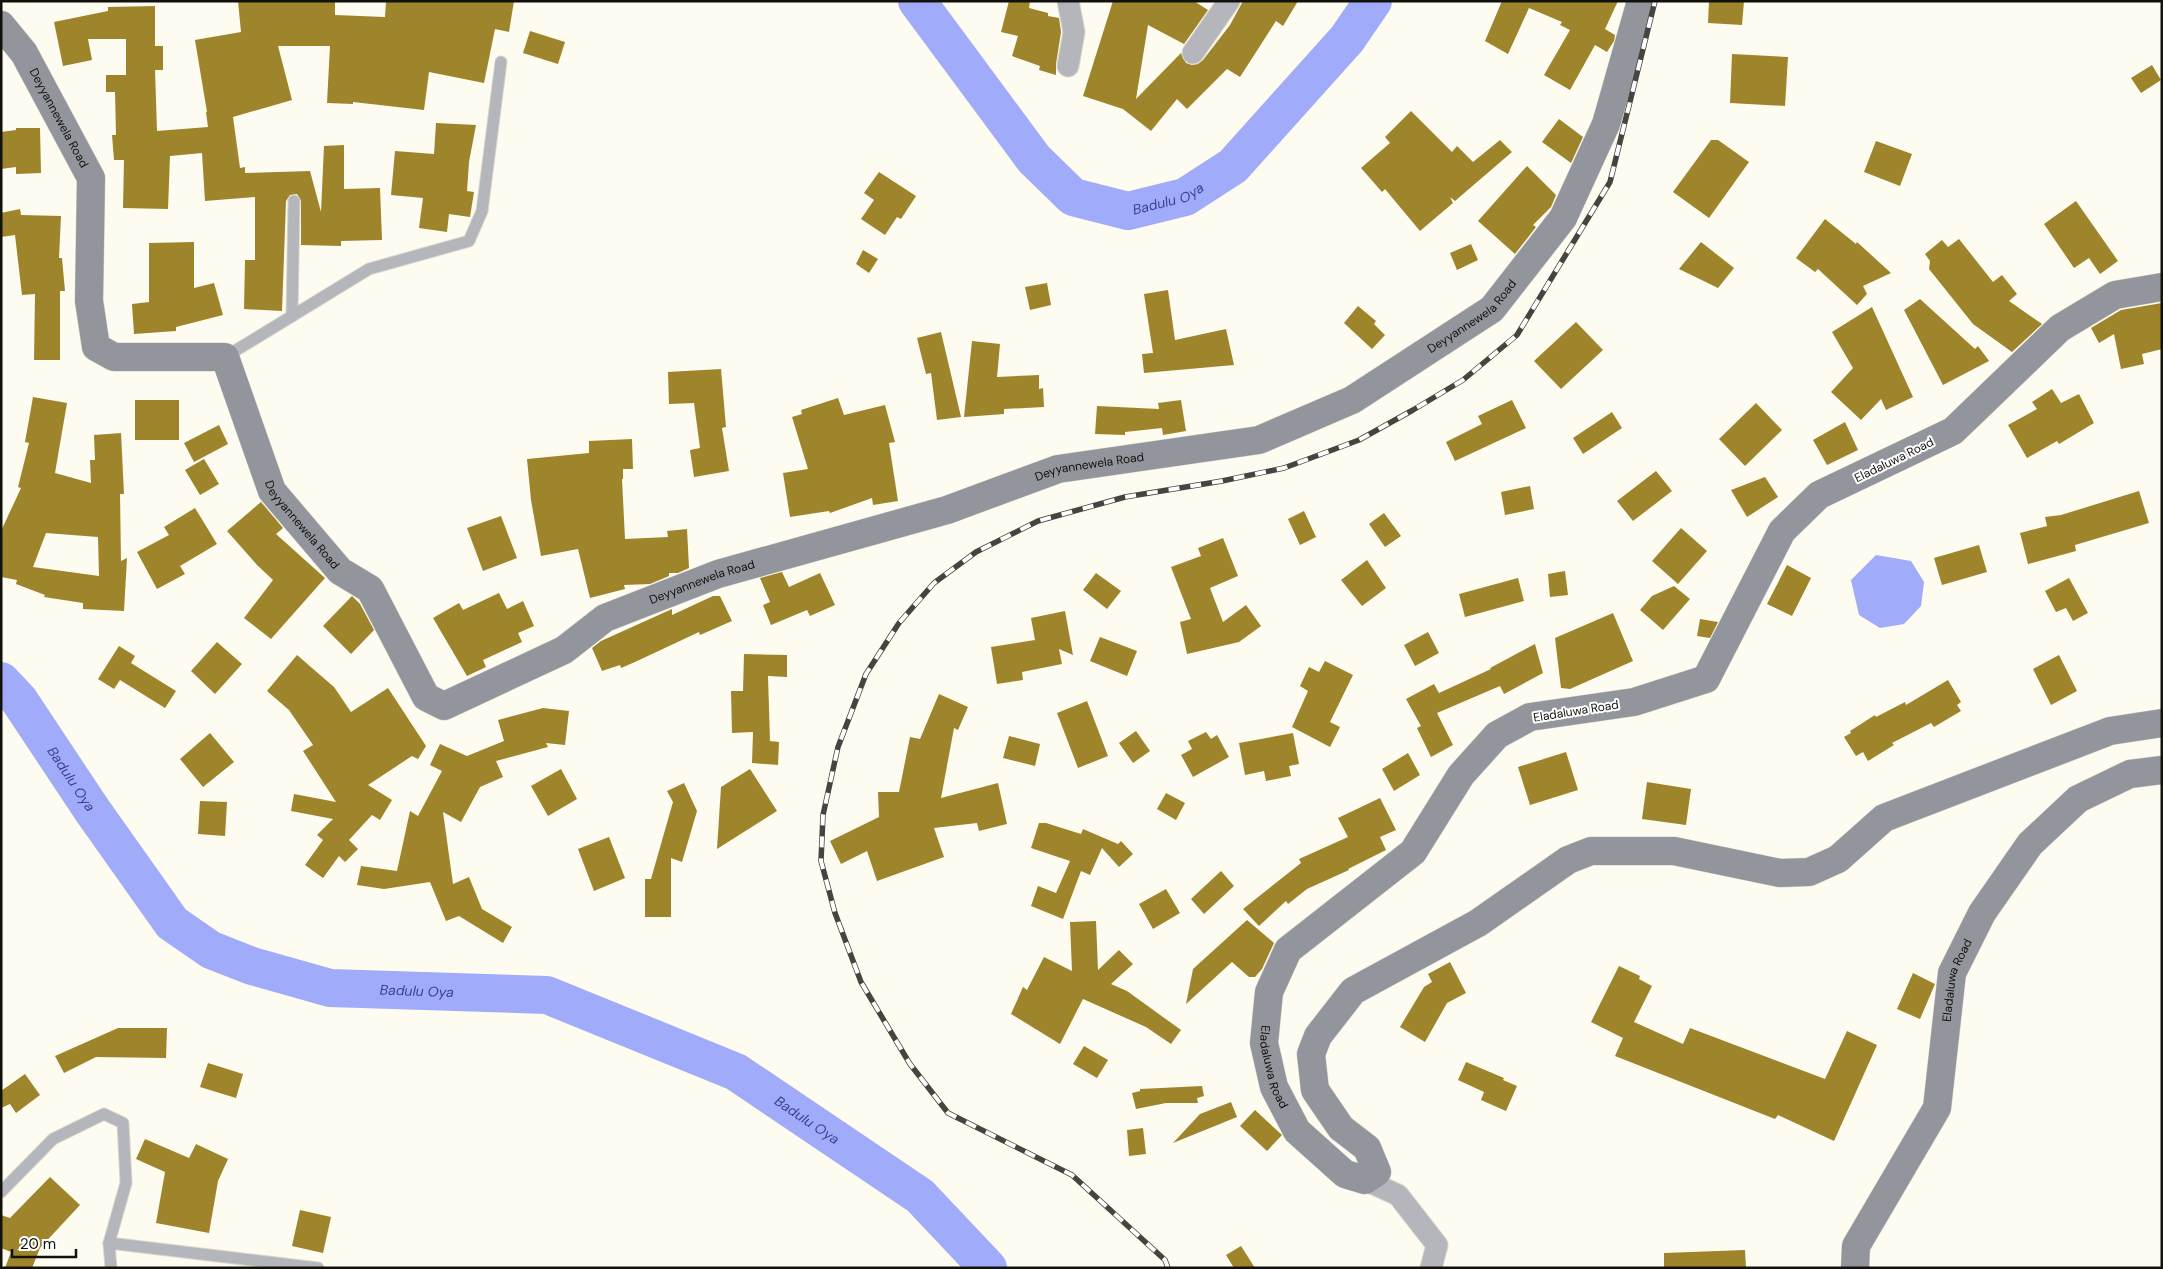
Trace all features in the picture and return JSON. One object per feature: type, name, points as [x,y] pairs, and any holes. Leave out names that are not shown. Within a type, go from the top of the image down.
[{"type":"street","points":[[1068,1],[1074,32],[1068,66]]},
{"type":"street","points":[[1193,53],[1229,1]]},
{"type":"street","name":"Deyyannewela Road","points":[[1,24],[24,53],[91,178],[89,301],[96,346],[114,356],[225,358],[272,491],[340,571],[370,589],[426,696],[444,706],[564,650],[605,618],[718,574],[947,510],[1058,469],[1259,440],[1352,400],[1492,309],[1562,218],[1606,124],[1641,1]]},
{"type":"street","name":"Eladaluwa Road","points":[[1365,1180],[1344,1174],[1297,1131],[1274,1087],[1264,1043],[1269,992],[1288,950],[1413,852],[1461,775],[1497,735],[1530,717],[1634,702],[1706,678],[1782,531],[1819,495],[1953,431],[2060,328],[2116,296],[2162,287]]},
{"type":"street","points":[[1431,1268],[1437,1245],[1398,1195],[1365,1180],[1376,1172],[1367,1148],[1341,1128],[1315,1090],[1311,1054],[1318,1036],[1353,991],[1478,923],[1568,860],[1591,851],[1674,851],[1780,873],[1809,872],[1838,859],[1884,818],[2110,731],[2162,722]]},
{"type":"street","name":"Eladaluwa Road","points":[[1855,1268],[1856,1246],[1936,1108],[1952,973],[1982,913],[2030,844],[2078,799],[2130,774],[2162,770]]},
{"type":"lane","points":[[225,358],[369,269],[469,241],[482,210],[501,62]]},
{"type":"lane","points":[[292,316],[294,201]]},
{"type":"lane","points":[[1,1192],[52,1139],[104,1114],[123,1123],[126,1183],[109,1244],[111,1268]]},
{"type":"lane","points":[[109,1244],[318,1268]]},
{"type":"water","points":[[1876,555],[1911,561],[1924,582],[1921,606],[1904,624],[1880,628],[1859,615],[1851,580]]},
{"type":"building","points":[[238,1],[335,1],[335,15],[385,17],[386,1],[514,1],[509,32],[495,29],[484,83],[429,72],[424,110],[353,102],[353,104],[327,103],[330,46],[278,46],[292,100],[233,117],[240,168],[245,167],[245,173],[310,171],[321,212],[324,146],[344,145],[344,189],[380,188],[382,240],[341,241],[341,246],[301,245],[301,201],[297,194],[290,195],[286,201],[282,311],[244,309],[245,260],[255,260],[255,197],[205,201],[202,153],[170,156],[168,209],[123,208],[124,160],[114,160],[112,135],[116,135],[115,92],[106,92],[106,75],[126,75],[126,39],[88,39],[92,60],[63,66],[54,22],[108,11],[108,7],[155,6],[155,46],[163,46],[163,70],[155,70],[157,131],[208,127],[195,40],[241,32]]},
{"type":"building","points":[[1009,1],[1030,1],[1029,8],[1048,13],[1048,16],[1059,18],[1061,32],[1056,75],[1039,70],[1040,66],[1012,56],[1018,36],[1001,32]]},
{"type":"building","points":[[1113,1],[1194,1],[1208,10],[1184,44],[1148,25],[1136,99],[1181,53],[1186,63],[1192,65],[1198,64],[1203,60],[1230,25],[1243,1],[1298,1],[1283,26],[1276,21],[1240,77],[1227,69],[1187,109],[1177,99],[1151,131],[1123,109],[1083,96]]},
{"type":"building","points":[[1502,1],[1618,1],[1605,29],[1615,35],[1614,41],[1607,52],[1595,45],[1570,90],[1544,75],[1570,30],[1560,25],[1562,22],[1529,8],[1508,54],[1485,41]]},
{"type":"building","points":[[1709,1],[1744,1],[1742,25],[1708,23]]},
{"type":"building","points":[[530,31],[565,42],[558,64],[523,53]]},
{"type":"building","points":[[1732,54],[1788,57],[1785,106],[1730,103]]},
{"type":"building","points":[[2152,65],[2161,80],[2141,93],[2131,78]]},
{"type":"building","points":[[1411,111],[1452,152],[1457,146],[1473,162],[1500,140],[1512,152],[1455,201],[1450,197],[1453,203],[1420,231],[1385,189],[1382,192],[1361,168],[1390,143],[1385,137]]},
{"type":"building","points":[[1559,119],[1583,137],[1571,163],[1542,142]]},
{"type":"building","points":[[436,123],[476,125],[469,162],[467,191],[474,192],[470,217],[449,214],[447,232],[419,228],[423,198],[391,195],[395,151],[434,154]]},
{"type":"building","points":[[16,128],[40,128],[41,173],[16,174],[16,167],[1,169],[1,132],[16,130]]},
{"type":"building","points":[[1711,140],[1718,140],[1749,162],[1709,218],[1673,192]]},
{"type":"building","points":[[1876,141],[1912,154],[1900,186],[1864,172]]},
{"type":"building","points":[[1527,166],[1556,195],[1551,207],[1533,225],[1536,227],[1515,254],[1478,221]]},
{"type":"building","points":[[879,172],[916,196],[901,219],[897,217],[885,235],[861,219],[874,200],[864,193]]},
{"type":"building","points":[[2076,201],[2118,261],[2100,274],[2089,258],[2074,268],[2044,224]]},
{"type":"building","points":[[20,209],[21,215],[61,216],[59,258],[62,258],[65,291],[60,291],[60,360],[34,360],[35,294],[22,295],[15,235],[1,237],[1,213]]},
{"type":"building","points":[[1825,219],[1856,244],[1857,242],[1891,273],[1863,286],[1867,294],[1857,305],[1818,269],[1815,272],[1796,258]]},
{"type":"building","points":[[1959,239],[1993,282],[2002,275],[2017,294],[2009,301],[2042,324],[2012,352],[1973,324],[1929,269],[1930,261],[1925,254],[1942,240],[1948,247]]},
{"type":"building","points":[[194,242],[194,288],[214,283],[223,315],[176,327],[176,331],[134,334],[132,304],[149,302],[149,243]]},
{"type":"building","points":[[1701,242],[1734,268],[1718,288],[1679,269]]},
{"type":"building","points":[[1471,244],[1478,260],[1457,270],[1450,253]]},
{"type":"building","points":[[863,250],[878,259],[869,273],[856,264]]},
{"type":"building","points":[[1047,283],[1051,305],[1030,310],[1025,287]]},
{"type":"building","points":[[1168,290],[1175,340],[1226,329],[1234,365],[1144,373],[1142,354],[1153,353],[1144,294]]},
{"type":"building","points":[[1920,299],[1975,349],[1978,346],[1989,361],[1943,385],[1904,310]]},
{"type":"building","points":[[2162,303],[2162,349],[2142,354],[2144,364],[2121,369],[2114,334],[2099,343],[2091,328],[2121,310]]},
{"type":"building","points":[[1358,306],[1376,321],[1374,324],[1385,335],[1372,349],[1344,323]]},
{"type":"building","points":[[1872,307],[1913,397],[1886,410],[1881,399],[1861,420],[1831,392],[1853,368],[1832,332]]},
{"type":"building","points":[[1576,322],[1603,350],[1561,389],[1534,361]]},
{"type":"building","points":[[941,332],[961,417],[937,420],[931,373],[926,374],[917,338]]},
{"type":"building","points":[[972,341],[1000,344],[997,377],[1039,375],[1039,389],[1043,388],[1044,407],[1004,409],[1004,414],[964,417]]},
{"type":"building","points":[[721,369],[726,427],[722,428],[729,471],[694,477],[690,450],[700,448],[694,403],[669,404],[668,372]]},
{"type":"building","points":[[2052,389],[2061,403],[2079,394],[2094,423],[2059,444],[2057,441],[2027,458],[2008,425],[2037,409],[2032,402]]},
{"type":"building","points":[[33,397],[67,403],[55,473],[91,483],[90,460],[95,460],[94,435],[121,433],[124,494],[120,494],[121,561],[127,558],[124,611],[83,609],[83,603],[44,597],[45,595],[16,584],[17,580],[1,577],[1,531],[21,488],[18,487],[29,443],[25,442]],"holes":[[[46,533],[98,537],[99,576],[33,567]]]},
{"type":"building","points":[[838,398],[844,415],[885,405],[895,442],[889,443],[898,501],[873,505],[872,498],[830,513],[829,511],[790,517],[783,473],[808,469],[792,417],[802,414],[801,410]]},
{"type":"building","points":[[135,400],[179,400],[179,440],[135,440]]},
{"type":"building","points":[[1181,400],[1186,431],[1163,435],[1162,428],[1125,432],[1125,435],[1095,434],[1097,406],[1159,409],[1158,403]]},
{"type":"building","points":[[1512,400],[1526,428],[1455,461],[1446,442],[1482,424],[1478,416]]},
{"type":"building","points":[[1756,403],[1782,430],[1745,466],[1719,439]]},
{"type":"building","points":[[1612,412],[1622,428],[1583,454],[1573,438]]},
{"type":"building","points":[[1845,422],[1858,450],[1827,465],[1813,440]]},
{"type":"building","points":[[219,425],[228,444],[194,462],[184,443]]},
{"type":"building","points":[[632,439],[633,469],[623,469],[622,479],[625,539],[668,537],[667,531],[687,529],[689,568],[678,573],[669,573],[669,576],[650,584],[624,585],[625,589],[590,598],[578,549],[541,556],[531,500],[527,459],[589,453],[589,441]]},
{"type":"building","points":[[204,459],[219,484],[200,495],[185,470]]},
{"type":"building","points":[[1656,471],[1672,491],[1633,521],[1617,501]]},
{"type":"building","points":[[1765,477],[1778,497],[1747,517],[1731,490]]},
{"type":"building","points":[[1530,486],[1534,509],[1505,515],[1501,492]]},
{"type":"building","points":[[2139,491],[2149,523],[2075,545],[2076,551],[2028,564],[2020,533],[2047,526],[2045,517],[2061,515]]},
{"type":"building","points":[[261,502],[283,528],[276,534],[325,578],[271,639],[244,618],[273,580],[227,531]]},
{"type":"building","points":[[195,508],[217,544],[180,566],[185,574],[157,589],[137,552],[169,535],[164,527]]},
{"type":"building","points":[[1304,511],[1316,537],[1300,545],[1288,519]]},
{"type":"building","points":[[1384,513],[1401,536],[1385,547],[1369,524]]},
{"type":"building","points":[[501,516],[517,558],[483,571],[467,528]]},
{"type":"building","points":[[1681,528],[1707,551],[1678,584],[1652,561]]},
{"type":"building","points":[[1223,538],[1238,576],[1210,588],[1223,622],[1246,605],[1261,626],[1239,642],[1187,654],[1180,622],[1191,619],[1171,567],[1201,556],[1198,548]]},
{"type":"building","points":[[1979,545],[1987,572],[1942,585],[1934,558]]},
{"type":"building","points":[[1367,560],[1386,588],[1362,606],[1341,580]]},
{"type":"building","points":[[1787,565],[1811,578],[1792,616],[1767,604]]},
{"type":"building","points":[[1565,571],[1568,595],[1550,597],[1548,574]]},
{"type":"building","points":[[782,572],[789,587],[820,573],[835,605],[810,616],[807,610],[771,625],[763,605],[770,602],[760,578]]},
{"type":"building","points":[[1096,573],[1121,591],[1107,609],[1083,590]]},
{"type":"building","points":[[1518,578],[1524,601],[1465,617],[1459,594]]},
{"type":"building","points":[[2069,578],[2088,613],[2073,621],[2066,608],[2056,612],[2045,591]]},
{"type":"building","points":[[1674,586],[1690,599],[1663,630],[1640,610],[1652,596]]},
{"type":"building","points":[[499,593],[507,609],[523,601],[534,626],[518,633],[522,642],[483,660],[486,667],[467,676],[433,618],[459,603],[463,610]]},
{"type":"building","points":[[352,596],[360,604],[374,630],[351,654],[323,626]]},
{"type":"building","points":[[713,596],[720,596],[732,621],[700,635],[699,632],[621,668],[620,665],[602,671],[592,648],[601,641],[672,609],[672,615]]},
{"type":"building","points":[[1065,611],[1073,655],[1059,649],[1062,664],[1022,672],[1023,680],[997,684],[991,647],[1035,640],[1031,618]]},
{"type":"building","points":[[1613,613],[1633,661],[1570,689],[1561,688],[1555,638]]},
{"type":"building","points":[[1700,619],[1718,622],[1710,638],[1697,636]]},
{"type":"building","points":[[1428,632],[1439,653],[1415,666],[1404,645]]},
{"type":"building","points":[[1100,637],[1137,651],[1127,676],[1090,661]]},
{"type":"building","points":[[217,642],[242,664],[215,694],[191,671]]},
{"type":"building","points":[[1535,644],[1543,673],[1504,694],[1500,686],[1437,713],[1453,745],[1431,757],[1417,728],[1421,726],[1406,699],[1434,684],[1439,693],[1491,669]]},
{"type":"building","points":[[119,646],[135,656],[131,663],[176,691],[165,708],[120,680],[114,689],[98,679]]},
{"type":"building","points":[[744,654],[787,655],[787,677],[768,676],[770,741],[779,742],[778,765],[752,763],[753,732],[732,733],[731,691],[743,691]]},
{"type":"building","points":[[297,655],[334,687],[351,712],[388,688],[426,746],[418,759],[412,756],[368,785],[392,800],[380,820],[372,815],[349,840],[358,849],[345,862],[339,856],[323,878],[305,865],[323,840],[317,835],[333,819],[291,811],[294,794],[336,802],[303,751],[313,745],[289,710],[267,691]]},
{"type":"building","points":[[2059,655],[2077,691],[2051,705],[2033,669]]},
{"type":"building","points":[[1325,661],[1353,675],[1330,722],[1340,727],[1330,747],[1292,727],[1308,691],[1300,686],[1309,667],[1319,672]]},
{"type":"building","points":[[1948,680],[1961,702],[1957,705],[1961,711],[1934,727],[1931,723],[1892,743],[1894,745],[1868,761],[1863,752],[1856,756],[1844,737],[1851,733],[1850,731],[1875,715],[1876,717],[1905,702],[1906,705]]},
{"type":"building","points":[[939,694],[968,707],[958,730],[954,728],[941,798],[998,783],[1007,824],[979,831],[977,823],[934,828],[944,857],[877,881],[867,851],[841,864],[830,841],[879,817],[878,792],[899,792],[910,737],[920,739]]},
{"type":"building","points":[[1087,701],[1108,756],[1078,768],[1057,713]]},
{"type":"building","points":[[543,708],[569,711],[565,745],[546,743],[548,747],[496,761],[503,777],[480,787],[461,822],[443,812],[453,884],[469,877],[482,909],[512,927],[503,943],[459,916],[446,921],[430,882],[384,889],[357,885],[361,866],[397,871],[410,811],[418,816],[442,771],[430,765],[440,744],[467,756],[504,741],[498,720]]},
{"type":"building","points":[[1136,731],[1150,751],[1133,763],[1119,743]]},
{"type":"building","points":[[1206,732],[1211,739],[1217,735],[1229,757],[1193,777],[1181,755],[1192,749],[1188,741]]},
{"type":"building","points":[[210,733],[234,762],[203,787],[180,759]]},
{"type":"building","points":[[1293,733],[1299,764],[1289,766],[1291,776],[1266,781],[1264,771],[1245,775],[1239,743]]},
{"type":"building","points":[[1009,736],[1040,744],[1035,766],[1003,758]]},
{"type":"building","points":[[1566,752],[1578,790],[1530,805],[1518,767]]},
{"type":"building","points":[[1408,753],[1420,775],[1394,791],[1382,769]]},
{"type":"building","points":[[561,769],[577,799],[548,816],[531,786]]},
{"type":"building","points":[[750,769],[777,811],[717,849],[721,787]]},
{"type":"building","points":[[1647,782],[1691,789],[1686,825],[1642,819]]},
{"type":"building","points":[[684,783],[697,811],[682,862],[671,858],[671,917],[645,917],[645,879],[651,879],[673,802],[667,791]]},
{"type":"building","points":[[1166,793],[1185,803],[1176,820],[1157,809]]},
{"type":"building","points":[[1380,798],[1396,830],[1380,837],[1386,850],[1349,870],[1307,889],[1288,904],[1286,901],[1259,926],[1243,909],[1301,863],[1299,859],[1348,837],[1338,818]]},
{"type":"building","points":[[200,801],[227,802],[225,836],[198,834]]},
{"type":"building","points":[[1039,823],[1046,823],[1081,834],[1083,829],[1118,844],[1121,841],[1133,854],[1119,867],[1102,848],[1090,875],[1081,871],[1063,919],[1031,906],[1038,886],[1056,893],[1070,861],[1031,848]]},
{"type":"building","points":[[609,837],[625,878],[594,891],[578,849]]},
{"type":"building","points":[[1221,871],[1234,886],[1204,914],[1191,899]]},
{"type":"building","points":[[1166,889],[1180,913],[1153,929],[1139,904]]},
{"type":"building","points":[[1247,920],[1274,943],[1262,969],[1255,977],[1249,977],[1232,962],[1186,1004],[1193,969]]},
{"type":"building","points":[[1096,921],[1098,970],[1119,950],[1133,964],[1111,984],[1127,991],[1181,1030],[1171,1044],[1146,1027],[1083,999],[1060,1044],[1011,1014],[1023,987],[1027,990],[1044,957],[1072,971],[1070,922]]},
{"type":"building","points":[[1450,962],[1466,993],[1447,1003],[1425,1042],[1400,1027],[1424,987],[1432,982],[1428,974]]},
{"type":"building","points":[[1619,966],[1640,976],[1639,979],[1652,986],[1634,1022],[1683,1044],[1690,1028],[1825,1079],[1847,1031],[1877,1045],[1834,1141],[1778,1115],[1775,1119],[1615,1056],[1623,1038],[1591,1022]]},
{"type":"building","points":[[1913,973],[1935,984],[1920,1019],[1897,1009]]},
{"type":"building","points":[[118,1028],[167,1028],[166,1058],[96,1057],[64,1073],[55,1056]]},
{"type":"building","points":[[1084,1046],[1108,1060],[1097,1078],[1073,1064]]},
{"type":"building","points":[[1466,1062],[1504,1078],[1503,1080],[1517,1086],[1506,1111],[1481,1100],[1484,1092],[1458,1080]]},
{"type":"building","points":[[208,1063],[243,1074],[236,1098],[200,1087]]},
{"type":"building","points":[[25,1074],[40,1095],[16,1113],[10,1104],[1,1108],[1,1091]]},
{"type":"building","points":[[1202,1086],[1204,1096],[1197,1098],[1198,1103],[1166,1103],[1136,1109],[1132,1093],[1140,1091],[1140,1089]]},
{"type":"building","points":[[1231,1102],[1237,1117],[1173,1143],[1200,1114]]},
{"type":"building","points":[[1255,1110],[1282,1135],[1267,1151],[1240,1126]]},
{"type":"building","points":[[1143,1128],[1146,1154],[1129,1156],[1127,1130]]},
{"type":"building","points":[[145,1139],[189,1158],[196,1144],[228,1159],[218,1181],[209,1233],[156,1223],[165,1172],[136,1159]]},
{"type":"building","points":[[50,1177],[80,1205],[40,1248],[32,1268],[5,1268],[11,1252],[1,1248],[1,1215],[10,1218]]},
{"type":"building","points":[[300,1210],[331,1217],[323,1253],[292,1246]]},
{"type":"building","points":[[1241,1246],[1255,1268],[1234,1268],[1226,1255]]},
{"type":"building","points":[[1745,1250],[1746,1268],[1664,1268],[1664,1253]]},
{"type":"waterway","name":"Badulu Oya","points":[[917,1],[1034,159],[1073,197],[1128,211],[1185,197],[1233,166],[1347,39],[1373,1]]},
{"type":"waterway","name":"Badulu Oya","points":[[1,681],[19,700],[92,810],[172,923],[211,950],[252,966],[330,988],[547,995],[736,1072],[920,1196],[988,1268]]},
{"type":"railway","points":[[1168,1268],[1165,1260],[1072,1175],[948,1113],[910,1064],[861,982],[835,913],[821,861],[823,815],[838,747],[866,674],[899,623],[934,583],[976,552],[1038,521],[1125,497],[1222,481],[1284,468],[1359,440],[1463,380],[1517,335],[1610,182],[1655,1]]}]
